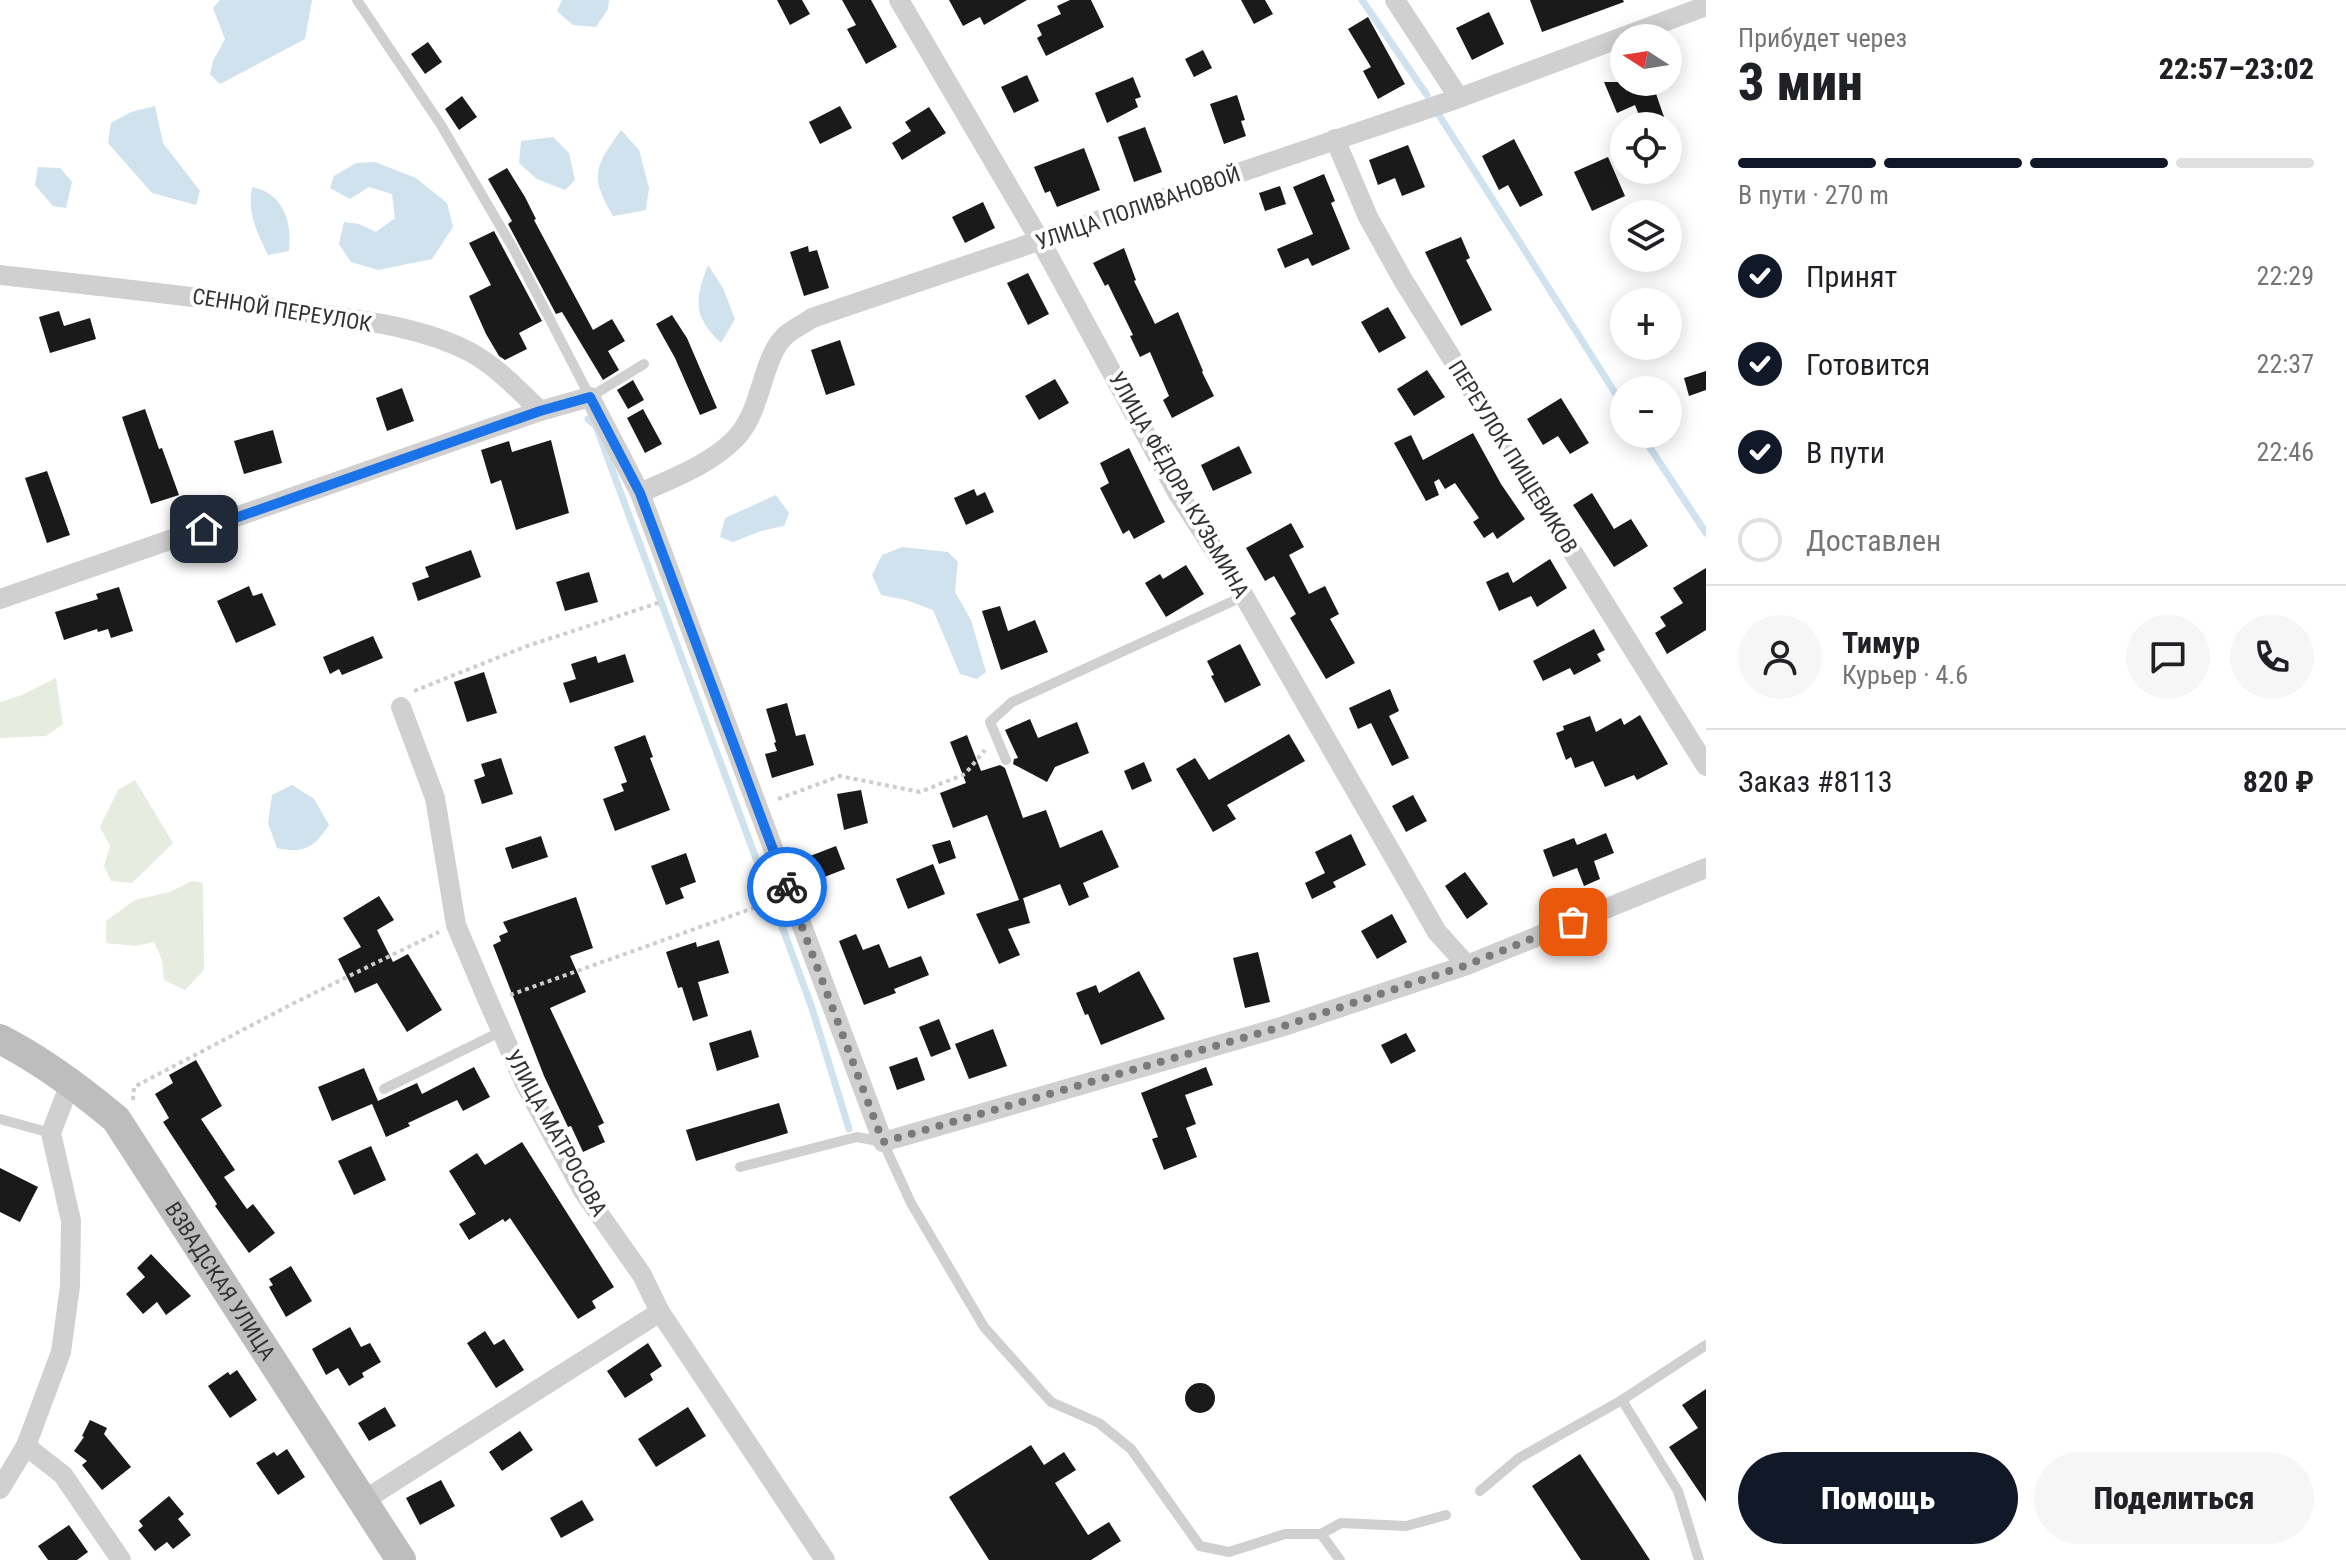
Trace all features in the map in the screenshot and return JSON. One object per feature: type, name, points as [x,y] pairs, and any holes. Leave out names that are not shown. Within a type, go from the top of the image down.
[{"type":"street","name":"УЛИЦА ФЁДОРА КУЗЬМИНА","points":[[899,0],[1041,242],[1177,492],[1244,596],[1437,932],[1467,965]]},
{"type":"street","points":[[1395,0],[1459,98]]},
{"type":"street","name":"УЛИЦА ПОЛИВАНОВОЙ","points":[[640,493],[705,463],[737,438],[755,409],[770,362],[784,336],[812,318],[1459,98],[1706,6]]},
{"type":"street","name":"ПЕРЕУЛОК ПИЩЕВИКОВ","points":[[1335,139],[1368,217],[1403,280],[1706,766]]},
{"type":"street","name":"СЕННОЙ ПЕРЕУЛОК","points":[[0,275],[229,300],[361,320],[432,337],[471,353],[515,386],[540,411]]},
{"type":"street","points":[[0,599],[540,411],[590,397],[640,493],[883,1142],[1281,1027],[1467,965],[1706,868]]},
{"type":"street","name":"УЛИЦА МАТРОСОВА","points":[[401,707],[435,798],[456,925],[525,1084],[583,1191],[642,1275],[660,1312],[825,1560]]},
{"type":"street","name":"ВЗВАДСКАЯ УЛИЦА","points":[[0,1039],[71,1081],[116,1119],[401,1560]]},
{"type":"street","points":[[0,1489],[26,1446],[61,1352],[70,1286],[71,1221],[51,1133],[71,1081]]},
{"type":"street","points":[[363,1501],[660,1312]]},
{"type":"street","points":[[26,1446],[63,1475],[121,1560]]},
{"type":"lane","points":[[357,0],[441,125],[513,248],[590,397],[644,364]]},
{"type":"lane","points":[[1006,760],[990,722],[1012,702],[1244,596]]},
{"type":"lane","points":[[384,1089],[502,1031]]},
{"type":"lane","points":[[0,1119],[51,1133]]},
{"type":"lane","points":[[740,1167],[857,1137],[883,1142],[911,1203],[984,1327],[1051,1402],[1099,1423],[1131,1449],[1200,1546],[1229,1552],[1285,1534],[1321,1534],[1341,1523],[1406,1526],[1446,1515]]},
{"type":"lane","points":[[1480,1491],[1519,1458],[1622,1400],[1706,1345]]},
{"type":"lane","points":[[1622,1400],[1678,1491],[1699,1560]]},
{"type":"lane","points":[[1321,1534],[1340,1560]]},
{"type":"path","points":[[401,707],[412,692],[527,646],[651,605]]},
{"type":"path","points":[[757,806],[840,776],[920,792],[965,774],[996,738]]},
{"type":"path","points":[[489,1003],[790,895]]},
{"type":"path","points":[[116,1119],[133,1107],[134,1087],[294,1003],[456,925]]},
{"type":"shaded area","points":[[56,678],[63,724],[46,736],[0,738],[0,702]]},
{"type":"shaded area","points":[[135,780],[173,843],[132,883],[111,881],[104,866],[110,846],[100,827],[118,790]]},
{"type":"shaded area","points":[[192,881],[203,883],[204,970],[185,990],[164,980],[162,960],[154,942],[135,946],[106,943],[106,921],[135,900],[170,892]]},
{"type":"water","points":[[220,0],[312,0],[305,39],[220,84],[210,74],[225,39],[213,8]]},
{"type":"water","points":[[562,0],[609,0],[608,9],[596,27],[573,25],[557,11]]},
{"type":"water","points":[[155,106],[163,143],[200,191],[196,205],[152,193],[108,143],[111,123],[131,112]]},
{"type":"water","points":[[621,130],[639,150],[649,188],[646,210],[613,216],[600,190],[598,172],[605,153]]},
{"type":"water","points":[[553,137],[569,153],[575,180],[565,190],[537,179],[519,163],[521,141]]},
{"type":"water","points":[[375,162],[416,178],[447,203],[453,227],[432,259],[378,270],[351,262],[339,244],[344,222],[359,224],[376,232],[395,218],[392,194],[369,187],[350,199],[330,188],[334,176],[356,163]]},
{"type":"water","points":[[38,167],[60,168],[72,182],[66,208],[53,206],[35,185]]},
{"type":"water","points":[[252,187],[272,196],[284,211],[289,230],[289,251],[268,255],[252,214]]},
{"type":"water","points":[[708,265],[723,288],[735,319],[721,343],[705,324],[699,307],[700,288]]},
{"type":"water","points":[[776,495],[789,513],[784,526],[733,542],[720,537],[725,518]]},
{"type":"water","points":[[902,547],[948,552],[958,562],[955,592],[971,620],[986,672],[977,679],[960,674],[933,610],[881,595],[872,575],[882,555]]},
{"type":"water","points":[[292,785],[314,799],[329,825],[313,844],[294,850],[277,848],[268,823],[272,795]]},
{"type":"building","points":[[777,0],[802,0],[810,14],[790,25]]},
{"type":"building","points":[[842,0],[871,0],[897,47],[866,64],[847,29],[856,25]]},
{"type":"building","points":[[949,0],[1027,0],[984,25],[980,17],[963,26]]},
{"type":"building","points":[[1070,0],[1091,0],[1104,27],[1046,56],[1037,38],[1042,35],[1037,25],[1061,14],[1057,6]]},
{"type":"building","points":[[1241,0],[1265,0],[1273,14],[1254,24]]},
{"type":"building","points":[[1530,0],[1623,0],[1624,2],[1542,32]]},
{"type":"building","points":[[1489,12],[1504,44],[1472,60],[1456,28]]},
{"type":"building","points":[[1368,17],[1405,84],[1378,99],[1363,71],[1371,67],[1348,29]]},
{"type":"building","points":[[428,42],[442,62],[425,74],[411,54]]},
{"type":"building","points":[[1203,50],[1212,68],[1194,77],[1185,59]]},
{"type":"building","points":[[1027,75],[1039,101],[1014,113],[1001,87]]},
{"type":"building","points":[[1133,77],[1141,97],[1135,99],[1138,107],[1107,123],[1095,93]]},
{"type":"building","points":[[1604,82],[1610,82],[1610,96],[1657,96],[1662,112],[1638,112],[1635,105],[1617,112]]},
{"type":"building","points":[[1237,95],[1245,120],[1241,121],[1246,136],[1224,144],[1210,104]]},
{"type":"building","points":[[462,96],[477,117],[459,130],[445,109]]},
{"type":"building","points":[[840,106],[852,128],[820,144],[809,122]]},
{"type":"building","points":[[929,107],[946,133],[902,160],[892,143],[911,131],[905,122]]},
{"type":"building","points":[[1145,127],[1162,172],[1134,182],[1118,137]]},
{"type":"building","points":[[1514,139],[1543,195],[1520,207],[1508,185],[1499,190],[1482,156]]},
{"type":"building","points":[[1408,145],[1425,187],[1402,196],[1395,178],[1378,185],[1369,160]]},
{"type":"building","points":[[1084,148],[1100,190],[1057,207],[1050,191],[1045,193],[1034,167]]},
{"type":"building","points":[[1608,157],[1610,184],[1620,184],[1625,196],[1610,200],[1610,203],[1592,211],[1574,172]]},
{"type":"building","points":[[507,168],[593,330],[612,319],[625,341],[608,351],[619,370],[603,380],[562,312],[556,314],[508,224],[512,221],[488,179]]},
{"type":"building","points":[[1324,174],[1335,201],[1331,203],[1350,249],[1312,266],[1308,258],[1285,268],[1277,249],[1313,234],[1293,187]]},
{"type":"building","points":[[1280,186],[1286,204],[1265,211],[1259,193]]},
{"type":"building","points":[[983,202],[995,228],[965,243],[952,217]]},
{"type":"building","points":[[494,231],[542,321],[519,333],[527,349],[505,360],[499,356],[486,334],[469,296],[491,285],[469,243]]},
{"type":"building","points":[[1461,237],[1470,258],[1466,260],[1492,310],[1461,326],[1425,252]]},
{"type":"building","points":[[808,246],[809,252],[817,250],[829,288],[804,296],[790,252]]},
{"type":"building","points":[[1124,248],[1134,281],[1155,324],[1178,312],[1214,396],[1172,418],[1163,400],[1169,396],[1150,352],[1140,357],[1130,336],[1133,335],[1108,284],[1105,286],[1093,263]]},
{"type":"building","points":[[1028,273],[1049,314],[1028,325],[1007,283]]},
{"type":"building","points":[[1388,307],[1406,338],[1379,353],[1361,322]]},
{"type":"building","points":[[59,311],[64,326],[90,318],[96,339],[50,353],[39,317]]},
{"type":"building","points":[[672,315],[687,338],[717,408],[700,415],[656,324]]},
{"type":"building","points":[[840,340],[855,385],[826,395],[811,350]]},
{"type":"building","points":[[1427,370],[1445,397],[1414,416],[1397,389]]},
{"type":"building","points":[[1706,371],[1706,390],[1689,396],[1684,378]]},
{"type":"building","points":[[1055,379],[1069,403],[1039,420],[1025,396]]},
{"type":"building","points":[[633,380],[644,400],[628,409],[617,390]]},
{"type":"building","points":[[402,388],[414,421],[387,431],[376,398]]},
{"type":"building","points":[[1561,398],[1589,443],[1570,454],[1558,436],[1543,445],[1527,419]]},
{"type":"building","points":[[145,409],[179,495],[151,504],[122,417]]},
{"type":"building","points":[[643,409],[662,444],[645,453],[627,418]]},
{"type":"building","points":[[273,430],[282,463],[244,474],[234,441]]},
{"type":"building","points":[[1473,433],[1501,484],[1525,519],[1497,539],[1493,532],[1484,538],[1473,522],[1479,518],[1455,483],[1445,489],[1439,479],[1434,482],[1439,495],[1426,501],[1394,443],[1411,435],[1423,460]]},
{"type":"building","points":[[551,440],[569,513],[516,530],[501,480],[491,484],[481,450],[509,441],[512,452]]},
{"type":"building","points":[[1239,446],[1252,473],[1213,491],[1201,465]]},
{"type":"building","points":[[1129,448],[1165,522],[1134,539],[1129,530],[1123,534],[1100,488],[1109,483],[1100,463]]},
{"type":"building","points":[[47,471],[70,535],[47,543],[25,478]]},
{"type":"building","points":[[974,489],[977,496],[985,492],[994,512],[966,525],[954,498]]},
{"type":"building","points":[[1592,493],[1614,529],[1631,519],[1648,546],[1614,567],[1573,505]]},
{"type":"building","points":[[1291,523],[1304,547],[1289,555],[1309,594],[1325,586],[1339,614],[1330,619],[1355,663],[1326,679],[1290,618],[1296,614],[1274,576],[1265,581],[1246,548]]},
{"type":"building","points":[[471,550],[481,577],[418,601],[412,583],[429,577],[425,567]]},
{"type":"building","points":[[1550,559],[1567,588],[1537,607],[1531,596],[1499,611],[1486,582],[1508,572],[1513,583]]},
{"type":"building","points":[[1186,565],[1204,594],[1166,617],[1145,583],[1160,574],[1163,579]]},
{"type":"building","points":[[1706,568],[1706,630],[1667,654],[1655,633],[1666,626],[1660,617],[1683,603],[1673,588]]},
{"type":"building","points":[[589,572],[598,602],[565,611],[556,582]]},
{"type":"building","points":[[249,586],[253,596],[262,593],[276,625],[236,643],[217,601]]},
{"type":"building","points":[[119,587],[133,631],[111,638],[108,629],[98,632],[97,629],[64,640],[55,612],[98,599],[96,594]]},
{"type":"building","points":[[1000,606],[1008,631],[1035,620],[1048,652],[1001,670],[982,611]]},
{"type":"building","points":[[1594,629],[1605,650],[1597,654],[1601,661],[1574,675],[1570,668],[1543,681],[1533,661]]},
{"type":"building","points":[[373,636],[383,658],[342,675],[339,669],[330,674],[323,657]]},
{"type":"building","points":[[1240,644],[1261,685],[1225,703],[1207,661]]},
{"type":"building","points":[[625,654],[634,682],[570,703],[563,683],[576,679],[571,664],[596,656],[598,663]]},
{"type":"building","points":[[484,672],[497,713],[467,722],[454,682]]},
{"type":"building","points":[[1390,689],[1399,711],[1389,716],[1409,758],[1392,766],[1371,723],[1358,729],[1349,708]]},
{"type":"building","points":[[787,703],[796,736],[805,734],[814,765],[772,778],[765,754],[777,751],[766,709]]},
{"type":"building","points":[[1640,715],[1668,764],[1637,780],[1634,775],[1605,787],[1593,761],[1575,768],[1571,757],[1566,760],[1556,733],[1564,730],[1563,726],[1590,716],[1596,732],[1621,718],[1624,725]]},
{"type":"building","points":[[1030,719],[1038,738],[1077,722],[1089,753],[1055,767],[1047,782],[1013,764],[1014,759],[1018,758],[1005,730]]},
{"type":"building","points":[[1289,734],[1305,761],[1227,805],[1236,819],[1213,832],[1176,769],[1195,758],[1209,780]]},
{"type":"building","points":[[645,735],[653,757],[650,758],[670,810],[615,831],[603,799],[624,791],[621,784],[627,782],[614,747]]},
{"type":"building","points":[[967,735],[981,771],[1000,765],[1005,768],[1023,818],[1046,810],[1060,848],[1102,830],[1119,867],[1083,883],[1089,897],[1069,906],[1060,884],[1023,898],[1030,923],[1008,929],[1020,955],[999,964],[976,914],[1019,900],[987,815],[953,828],[940,793],[966,783],[950,742]]},
{"type":"building","points":[[501,758],[513,794],[482,804],[474,780],[485,776],[481,764]]},
{"type":"building","points":[[1144,762],[1152,781],[1132,790],[1124,771]]},
{"type":"building","points":[[861,790],[868,823],[844,830],[837,794]]},
{"type":"building","points":[[1413,795],[1427,821],[1406,832],[1392,806]]},
{"type":"building","points":[[1606,833],[1614,853],[1594,861],[1600,879],[1584,886],[1577,868],[1553,877],[1543,850],[1574,838],[1577,845]]},
{"type":"building","points":[[1351,834],[1366,865],[1333,882],[1336,887],[1312,899],[1305,883],[1325,873],[1315,852]]},
{"type":"building","points":[[541,836],[548,857],[512,869],[505,848]]},
{"type":"building","points":[[950,840],[956,858],[939,864],[932,845]]},
{"type":"building","points":[[836,846],[845,869],[814,881],[805,858]]},
{"type":"building","points":[[686,853],[696,882],[680,888],[684,898],[666,905],[651,866]]},
{"type":"building","points":[[933,864],[945,894],[908,909],[896,879]]},
{"type":"building","points":[[1465,872],[1488,904],[1467,919],[1445,886]]},
{"type":"building","points":[[379,896],[394,920],[377,930],[393,962],[408,954],[442,1010],[407,1032],[377,983],[355,993],[338,959],[361,947],[343,918]]},
{"type":"building","points":[[576,897],[593,948],[570,956],[586,992],[550,1008],[604,1123],[598,1126],[605,1142],[583,1152],[544,1076],[493,945],[501,941],[499,936],[508,932],[503,922]]},
{"type":"building","points":[[1392,914],[1407,942],[1377,959],[1361,931]]},
{"type":"building","points":[[856,934],[863,950],[879,944],[889,968],[921,956],[929,975],[894,989],[896,993],[864,1005],[839,941]]},
{"type":"building","points":[[719,940],[729,973],[698,982],[708,1016],[693,1021],[666,952],[696,942],[697,947]]},
{"type":"building","points":[[1258,952],[1270,1002],[1245,1008],[1233,958]]},
{"type":"building","points":[[1139,971],[1165,1019],[1101,1045],[1076,993],[1096,985],[1099,993]]},
{"type":"building","points":[[939,1019],[951,1049],[931,1057],[919,1027]]},
{"type":"building","points":[[993,1029],[1007,1066],[969,1079],[955,1044]]},
{"type":"building","points":[[751,1030],[759,1057],[717,1071],[709,1043]]},
{"type":"building","points":[[1406,1033],[1416,1051],[1391,1064],[1381,1045]]},
{"type":"building","points":[[917,1057],[925,1080],[897,1090],[889,1067]]},
{"type":"building","points":[[196,1060],[222,1106],[201,1119],[235,1170],[224,1177],[247,1209],[253,1204],[275,1233],[249,1253],[215,1206],[217,1204],[163,1122],[169,1118],[155,1094],[173,1083],[169,1075]]},
{"type":"building","points":[[474,1067],[490,1097],[463,1111],[457,1100],[386,1137],[372,1104],[332,1121],[318,1087],[364,1068],[378,1101],[417,1083],[422,1094]]},
{"type":"building","points":[[1206,1067],[1213,1085],[1185,1095],[1196,1124],[1186,1128],[1197,1157],[1164,1170],[1152,1139],[1158,1137],[1141,1093]]},
{"type":"building","points":[[779,1103],[788,1133],[696,1161],[686,1130]]},
{"type":"building","points":[[522,1142],[614,1287],[592,1301],[596,1308],[578,1319],[510,1218],[505,1222],[503,1219],[469,1240],[459,1224],[476,1214],[449,1171],[477,1153],[485,1165]]},
{"type":"building","points":[[371,1146],[386,1180],[354,1195],[338,1161]]},
{"type":"building","points":[[0,1168],[38,1187],[20,1222],[0,1212]]},
{"type":"building","points":[[151,1254],[191,1296],[166,1315],[157,1302],[143,1314],[126,1294],[145,1277],[137,1268]]},
{"type":"building","points":[[291,1266],[312,1301],[286,1317],[269,1287],[273,1285],[269,1279]]},
{"type":"building","points":[[350,1327],[361,1347],[370,1343],[381,1362],[362,1373],[364,1377],[349,1386],[338,1368],[326,1375],[312,1349]]},
{"type":"building","points":[[485,1331],[494,1345],[504,1339],[524,1370],[496,1388],[467,1343]]},
{"type":"building","points":[[648,1343],[662,1366],[650,1374],[653,1380],[625,1398],[607,1371]]},
{"type":"building","points":[[237,1370],[257,1400],[230,1418],[208,1386],[228,1372],[230,1375]]},
{"type":"building","points":[[1200,1383],[1211,1387],[1215,1398],[1211,1409],[1200,1413],[1189,1409],[1185,1398],[1189,1387]]},
{"type":"building","points":[[1706,1389],[1706,1502],[1669,1447],[1698,1428],[1682,1405]]},
{"type":"building","points":[[385,1407],[396,1426],[369,1441],[358,1423]]},
{"type":"building","points":[[688,1407],[706,1436],[656,1467],[638,1439]]},
{"type":"building","points":[[90,1420],[107,1428],[104,1434],[131,1467],[102,1490],[82,1465],[87,1461],[74,1451],[84,1437]]},
{"type":"building","points":[[520,1431],[533,1450],[502,1471],[489,1452]]},
{"type":"building","points":[[1031,1445],[1044,1465],[1064,1452],[1076,1470],[1055,1483],[1088,1535],[1109,1522],[1121,1541],[1091,1560],[989,1560],[949,1497]]},
{"type":"building","points":[[287,1449],[305,1477],[278,1495],[256,1463],[274,1452],[277,1456]]},
{"type":"building","points":[[1580,1454],[1650,1560],[1581,1560],[1532,1486]]},
{"type":"building","points":[[441,1480],[455,1506],[420,1525],[406,1498]]},
{"type":"building","points":[[169,1496],[184,1514],[178,1519],[191,1535],[173,1549],[167,1542],[155,1551],[138,1530],[143,1526],[139,1521]]},
{"type":"building","points":[[582,1500],[594,1520],[561,1538],[550,1518]]},
{"type":"building","points":[[69,1525],[88,1552],[77,1560],[48,1560],[38,1546]]},
{"type":"waterway","points":[[1362,0],[1427,95]]},
{"type":"waterway","points":[[1439,115],[1610,385]]},
{"type":"waterway","points":[[588,419],[596,426],[771,899]]},
{"type":"waterway","points":[[1650,448],[1706,533]]},
{"type":"waterway","points":[[780,921],[812,1008],[849,1129]]},
{"type":"way so far","points":[[787,887],[883,1142],[1281,1027],[1467,965],[1573,922]]},
{"type":"route","points":[[204,529],[540,411],[590,397],[640,493],[787,887]]}]
